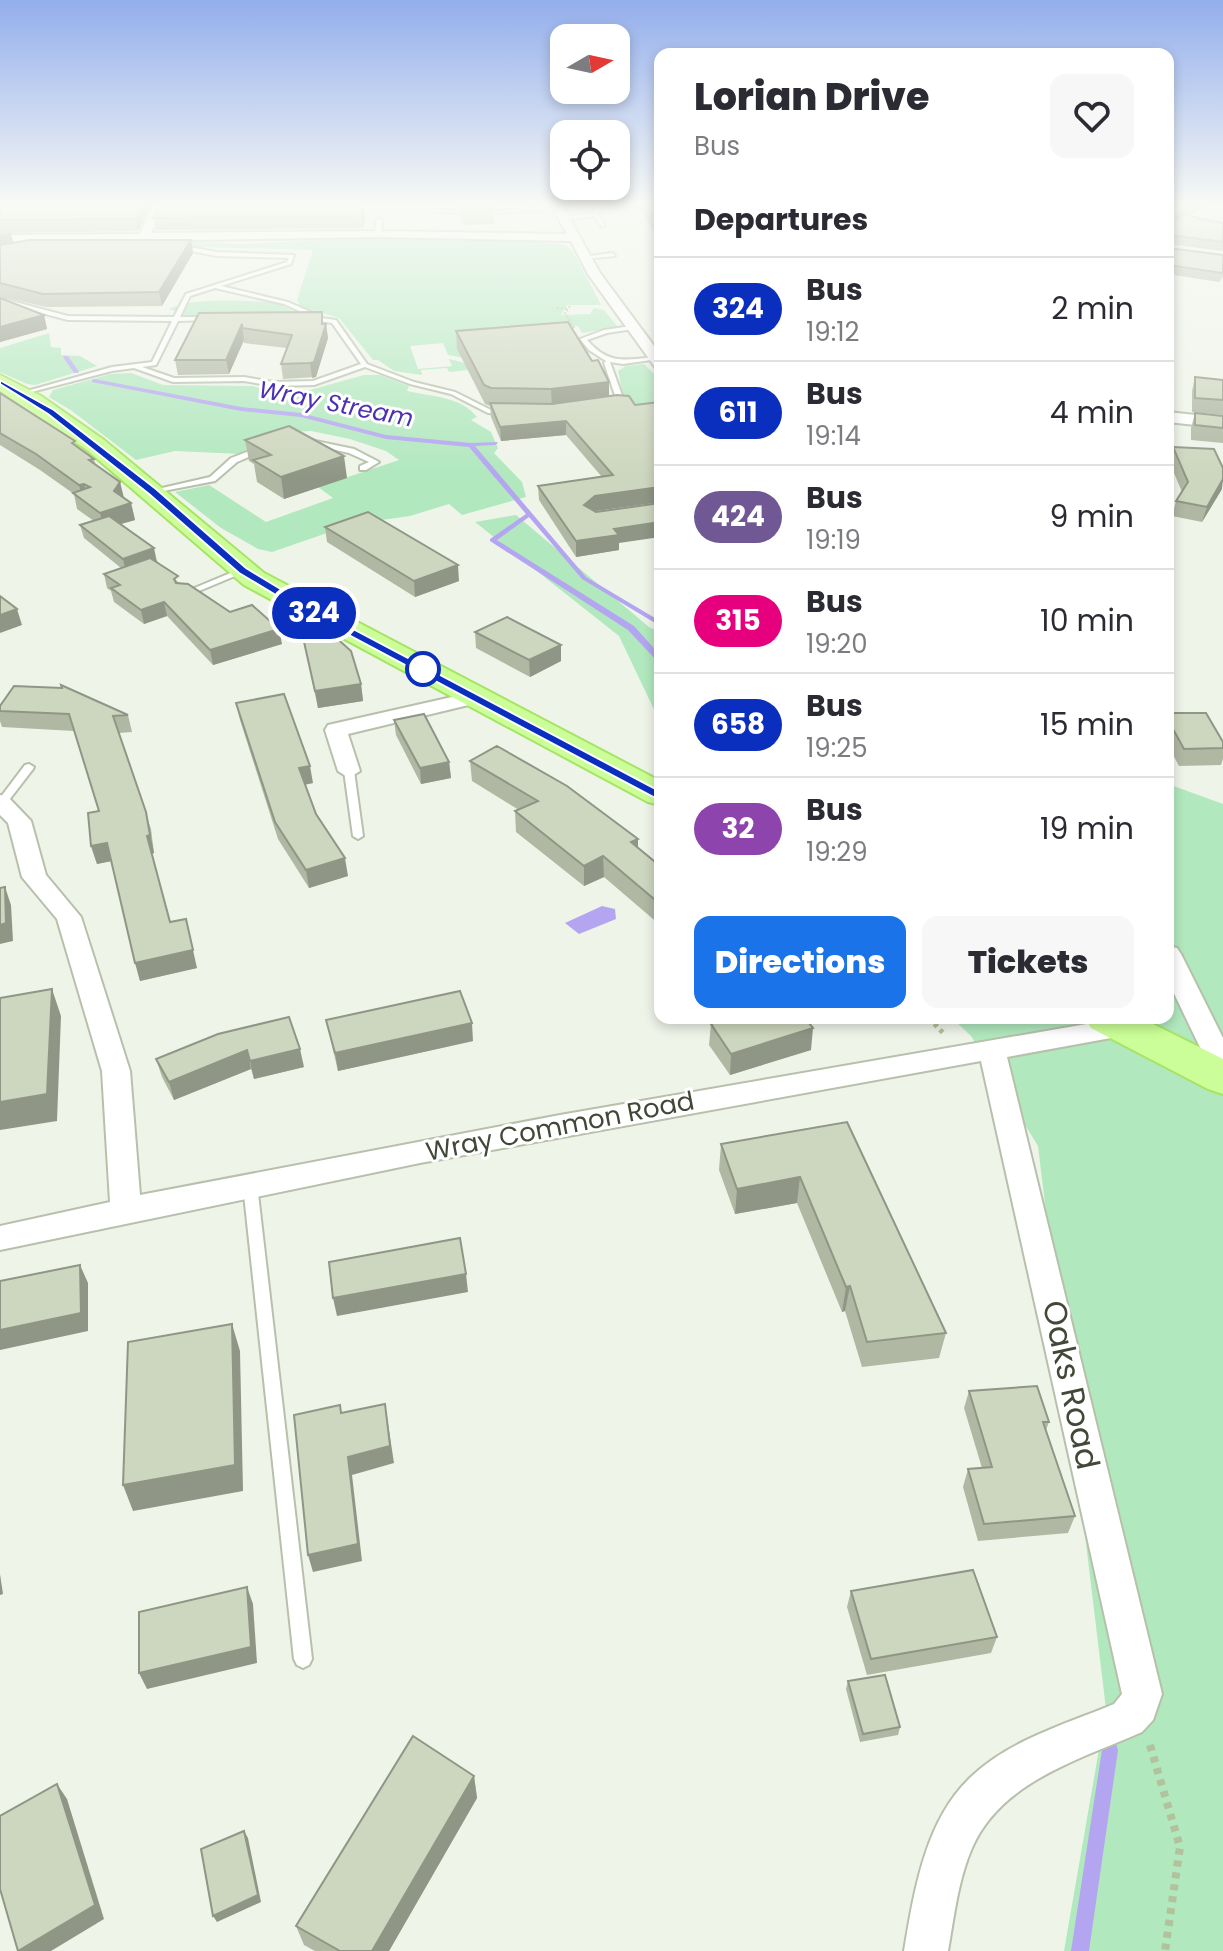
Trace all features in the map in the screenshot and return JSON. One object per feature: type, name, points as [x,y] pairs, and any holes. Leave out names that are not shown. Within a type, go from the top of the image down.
[{"type":"main road","points":[[11,388],[153,491],[243,571],[298,604],[654,792]]},
{"type":"main road","points":[[1118,1024],[1223,1078]]},
{"type":"street","points":[[609,294],[654,356]]},
{"type":"street","points":[[1174,418],[1223,423]]},
{"type":"street","points":[[349,771],[336,730],[474,698]]},
{"type":"street","points":[[1,802],[19,821],[34,877],[69,917],[116,1071],[126,1210]]},
{"type":"street","points":[[1174,966],[1223,1066]]},
{"type":"street","name":"Wray Common Road","points":[[0,1238],[250,1185],[592,1119],[991,1050],[1105,1024]]},
{"type":"street","name":"Oaks Road","points":[[991,1050],[1004,1094],[1103,1530],[1140,1677],[1142,1694],[1133,1712]]},
{"type":"street","points":[[926,1951],[956,1831],[974,1803],[1006,1777],[1033,1761],[1133,1712]]},
{"type":"lane","points":[[11,388],[154,364],[191,294]]},
{"type":"lane","points":[[249,294],[286,303],[334,321],[365,365],[412,383],[441,389],[490,412],[514,412]]},
{"type":"lane","points":[[0,300],[68,318],[177,316],[213,319]]},
{"type":"lane","points":[[292,317],[321,318]]},
{"type":"lane","points":[[598,408],[613,406],[620,398],[607,363],[594,354],[583,339],[606,331],[631,328]]},
{"type":"lane","points":[[607,363],[654,362]]},
{"type":"lane","points":[[137,368],[173,380],[244,379],[273,384],[314,383],[365,365]]},
{"type":"lane","points":[[296,440],[308,439],[351,451],[375,462],[363,468]]},
{"type":"lane","points":[[153,491],[212,479],[234,460],[270,447]]},
{"type":"lane","points":[[184,594],[243,571]]},
{"type":"lane","points":[[1,802],[29,767]]},
{"type":"lane","points":[[349,771],[358,836]]},
{"type":"lane","points":[[250,1185],[303,1659]]},
{"type":"path","points":[[557,308],[567,309]]},
{"type":"path","points":[[1133,1712],[1180,1847],[1165,1951]]},
{"type":"green space","points":[[299,294],[595,294],[601,305],[567,305],[561,315],[590,314],[594,308],[604,310],[618,327],[582,333],[578,326],[569,326],[470,359],[448,355],[443,343],[410,346],[418,369],[452,366],[449,359],[486,368],[449,372],[447,368],[421,370],[422,375],[394,371],[373,360],[339,318],[301,307],[297,300]]},
{"type":"green space","points":[[204,301],[269,302],[298,314],[192,317],[169,309]]},
{"type":"green space","points":[[49,333],[51,347],[61,348],[61,355],[80,356],[97,366],[35,385],[0,372],[0,348]]},
{"type":"green space","points":[[644,364],[654,374],[654,414],[631,414],[624,400],[618,371],[626,366]]},
{"type":"green space","points":[[131,373],[163,385],[253,386],[269,391],[310,390],[364,375],[380,375],[409,386],[407,391],[445,398],[470,410],[477,417],[471,420],[491,432],[498,448],[494,453],[522,482],[526,497],[462,515],[449,504],[410,516],[353,524],[272,552],[258,549],[221,528],[175,492],[209,485],[266,522],[333,498],[318,487],[399,460],[386,451],[350,439],[311,431],[292,432],[241,454],[175,451],[136,460],[49,397],[53,390],[111,374]]},
{"type":"green space","points":[[516,515],[654,629],[654,709],[619,636],[475,522]]},
{"type":"green space","points":[[1174,786],[1223,804],[1223,1951],[1064,1951],[1106,1709],[1038,1146],[971,1036],[958,1024],[1174,1024]]},
{"type":"shaded area","points":[[602,906],[615,909],[616,919],[579,934],[565,923]]},
{"type":"building","points":[[0,298],[44,315],[0,327]]},
{"type":"building","points":[[322,312],[322,324],[326,324],[314,362],[281,364],[292,335],[242,328],[242,324],[226,360],[175,360],[199,313]]},
{"type":"building","points":[[568,322],[592,361],[598,360],[609,382],[551,389],[491,388],[484,385],[456,331]]},
{"type":"building","points":[[1195,377],[1223,380],[1223,400],[1195,398]]},
{"type":"building","points":[[0,393],[75,441],[72,443],[94,459],[89,460],[120,482],[114,491],[131,503],[100,513],[73,493],[90,487],[79,485],[0,433]]},
{"type":"building","points":[[617,395],[629,396],[635,405],[654,403],[654,488],[595,496],[584,505],[596,512],[654,504],[654,523],[614,529],[619,535],[576,541],[538,486],[613,475],[566,421],[500,427],[490,403],[552,404]]},
{"type":"building","points":[[1195,413],[1223,416],[1223,428],[1195,425]]},
{"type":"building","points":[[289,426],[344,456],[281,477],[253,460],[271,455],[245,440]]},
{"type":"building","points":[[1174,447],[1214,449],[1223,468],[1223,479],[1207,507],[1176,501],[1188,482]]},
{"type":"building","points":[[368,512],[458,565],[414,581],[325,527]]},
{"type":"building","points":[[109,516],[154,548],[123,559],[80,525]]},
{"type":"building","points":[[150,558],[178,576],[174,579],[176,583],[188,584],[230,612],[252,605],[279,629],[210,650],[164,602],[141,610],[111,588],[120,585],[104,574]]},
{"type":"building","points":[[0,596],[17,609],[0,615]]},
{"type":"building","points":[[507,617],[561,645],[529,660],[475,632]]},
{"type":"building","points":[[323,626],[351,651],[361,684],[315,691],[302,633]]},
{"type":"building","points":[[61,685],[128,715],[113,716],[146,812],[150,835],[147,836],[170,922],[186,919],[193,950],[135,963],[107,843],[91,846],[88,813],[99,811],[69,714],[0,711],[0,706],[14,686],[62,688]]},
{"type":"building","points":[[284,694],[310,766],[299,768],[316,814],[345,858],[306,870],[275,822],[236,703]]},
{"type":"building","points":[[1174,713],[1206,713],[1223,742],[1223,748],[1184,749],[1174,731]]},
{"type":"building","points":[[424,714],[449,762],[420,768],[394,720]]},
{"type":"building","points":[[497,746],[567,786],[638,839],[631,842],[654,861],[654,899],[603,856],[584,866],[515,811],[538,801],[470,761]]},
{"type":"building","points":[[5,887],[6,923],[0,925],[0,888]]},
{"type":"building","points":[[52,989],[47,1094],[0,1102],[0,998]]},
{"type":"building","points":[[460,991],[472,1023],[335,1053],[326,1020]]},
{"type":"building","points":[[289,1017],[300,1049],[250,1061],[247,1050],[169,1082],[156,1059],[218,1034]]},
{"type":"building","points":[[711,1024],[810,1024],[813,1028],[731,1054]]},
{"type":"building","points":[[847,1122],[946,1333],[867,1342],[850,1286],[846,1287],[800,1177],[737,1189],[721,1144]]},
{"type":"building","points":[[460,1238],[466,1274],[333,1298],[329,1262]]},
{"type":"building","points":[[80,1265],[81,1313],[0,1330],[0,1281]]},
{"type":"building","points":[[232,1324],[235,1465],[123,1485],[128,1342]]},
{"type":"building","points":[[1037,1386],[1049,1422],[1043,1422],[1075,1516],[984,1524],[968,1469],[992,1467],[969,1391]]},
{"type":"building","points":[[385,1404],[390,1446],[348,1457],[358,1544],[308,1555],[294,1415],[340,1405],[341,1413]]},
{"type":"building","points":[[973,1570],[997,1637],[871,1659],[851,1591]]},
{"type":"building","points":[[247,1587],[251,1647],[139,1673],[139,1612]]},
{"type":"building","points":[[885,1675],[900,1727],[863,1734],[848,1681]]},
{"type":"building","points":[[413,1736],[474,1776],[372,1951],[340,1951],[296,1926]]},
{"type":"building","points":[[57,1784],[95,1905],[18,1951],[0,1889],[0,1816]]},
{"type":"building","points":[[244,1831],[258,1895],[213,1916],[201,1849]]},
{"type":"waterway","name":"Wray Stream","points":[[66,357],[76,372]]},
{"type":"waterway","name":"Wray Stream","points":[[94,381],[241,409],[301,415],[386,437],[471,445]]},
{"type":"waterway","points":[[471,445],[495,443]]},
{"type":"waterway","points":[[471,445],[584,578],[654,620]]},
{"type":"waterway","name":"Wray Stream","points":[[528,515],[492,540],[631,628],[654,653]]},
{"type":"waterway","points":[[1080,1951],[1110,1750]]},
{"type":"bus line","name":"324","points":[[0,382],[51,412],[153,491],[243,571],[298,604],[654,792]]}]
